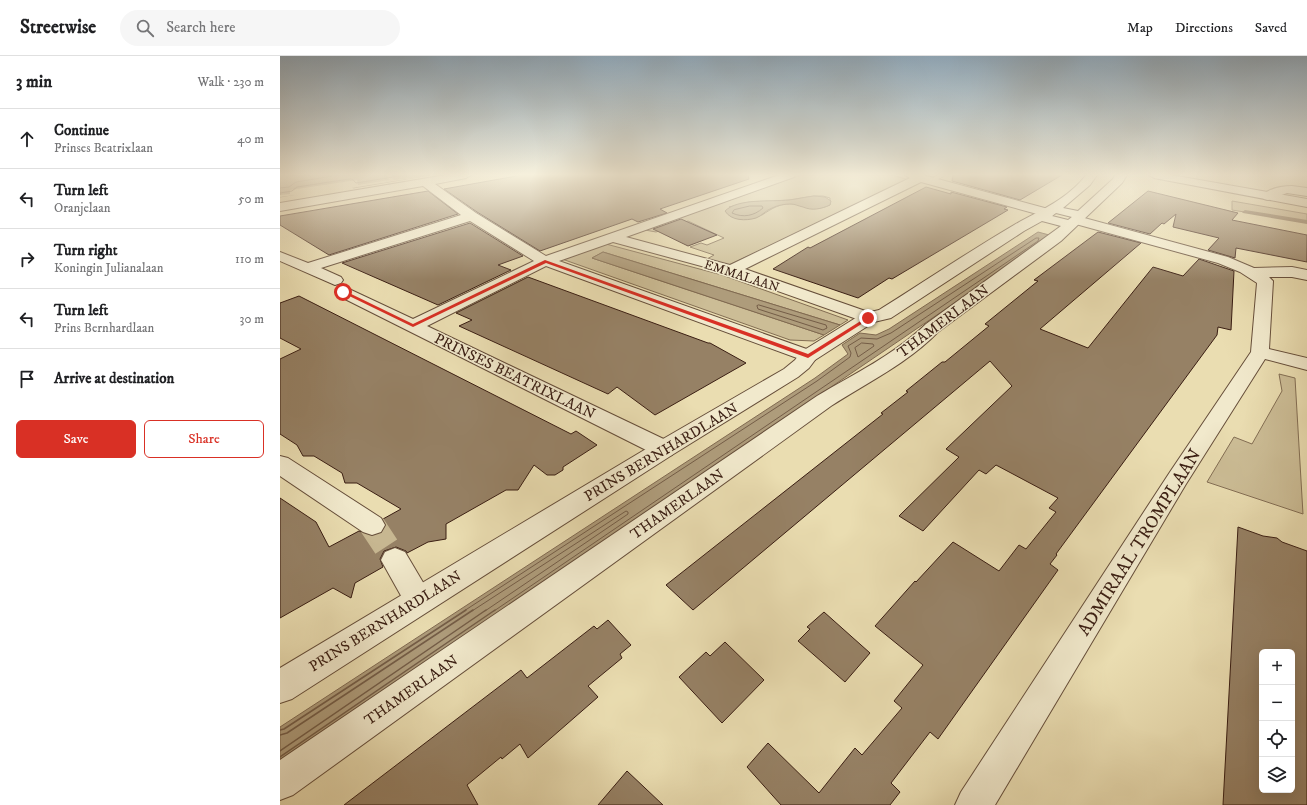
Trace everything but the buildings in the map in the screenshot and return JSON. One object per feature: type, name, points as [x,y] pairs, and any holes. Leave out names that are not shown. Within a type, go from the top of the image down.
[{"type":"street","points":[[463,210],[545,261],[808,356]]},
{"type":"street","points":[[413,326],[545,261],[692,210]]},
{"type":"street","points":[[732,270],[855,210]]},
{"type":"street","points":[[1037,210],[1217,259],[1255,272],[1292,272],[1307,275]]},
{"type":"street","points":[[1048,213],[1052,210]]},
{"type":"street","name":"THAMERLAAN","points":[[280,782],[818,405],[843,389],[863,379],[919,342],[932,328],[1076,221],[1088,210]]},
{"type":"street","name":"PRINS BERNHARDLAAN","points":[[280,687],[419,600],[791,373],[802,364],[808,356],[868,318],[885,314],[1019,228],[1048,213]]},
{"type":"street","points":[[309,267],[471,216]]},
{"type":"street","name":"EMMALAAN","points":[[614,238],[732,270],[868,318]]},
{"type":"street","name":"PRINSES BEATRIXLAAN","points":[[280,256],[309,267],[339,286],[413,326],[664,450]]},
{"type":"street","name":"ADMIRAAL TROMPLAAN","points":[[974,805],[1178,478],[1260,352],[1265,281],[1255,272]]},
{"type":"street","points":[[1260,352],[1307,364]]},
{"type":"street","points":[[280,464],[372,524]]},
{"type":"street","points":[[395,560],[419,600]]},
{"type":"shaded area","points":[[702,210],[741,210],[762,215],[770,210],[846,210],[729,265],[707,259],[714,255],[690,247],[701,243],[707,245],[724,238],[688,221],[656,232],[645,230]]},
{"type":"shaded area","points":[[1232,210],[1284,210],[1307,214],[1307,222]]},
{"type":"shaded area","points":[[606,244],[722,275],[848,320],[840,325],[603,252],[592,258],[824,335],[814,341],[790,340],[562,259]]},
{"type":"shaded area","points":[[1279,374],[1295,378],[1303,514],[1207,482],[1234,437],[1252,444],[1282,391]]},
{"type":"water","points":[[769,210],[758,217],[748,220],[731,217],[725,211]]},
{"type":"water","points":[[1038,232],[1053,236],[280,762],[280,727],[815,378],[848,354],[842,345],[860,333],[876,335],[889,329]]},
{"type":"water","points":[[603,252],[840,325],[824,335],[592,258]]},
{"type":"waterway","points":[[1245,212],[1307,222]]},
{"type":"tunnel","points":[[372,525],[395,560]]},
{"type":"route","points":[[343,292],[413,326],[545,261],[808,356],[868,318]]}]
